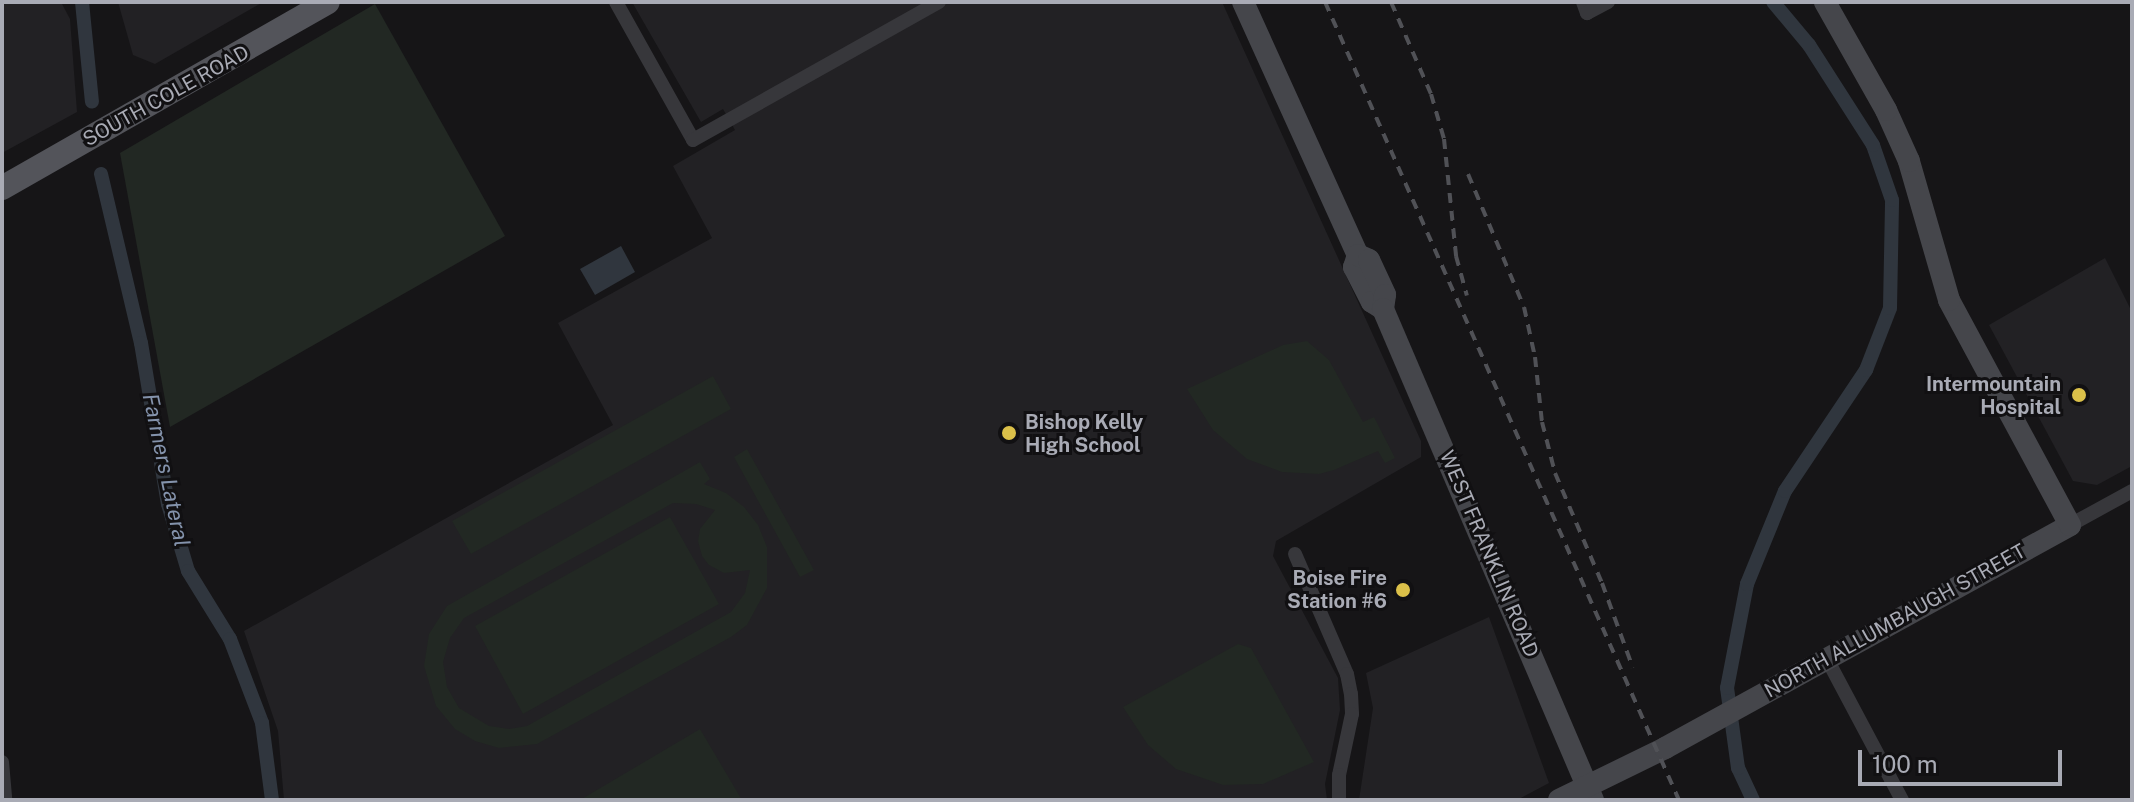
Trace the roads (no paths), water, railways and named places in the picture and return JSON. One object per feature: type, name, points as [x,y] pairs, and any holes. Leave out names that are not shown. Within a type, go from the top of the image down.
[{"type":"main road","name":"SOUTH COLE ROAD","points":[[2,188],[328,2]]},
{"type":"street","points":[[616,2],[693,140],[939,2]]},
{"type":"street","name":"WEST FRANKLIN ROAD","points":[[1243,2],[1358,255],[1369,260],[1385,295],[1383,309],[1590,793]]},
{"type":"street","points":[[1583,2],[1587,13],[1608,2]]},
{"type":"street","points":[[1825,2],[1886,110],[1909,161],[1949,300],[2070,525]]},
{"type":"street","name":"NORTH ALLUMBAUGH STREET","points":[[1559,800],[1590,793],[1658,752],[2132,491]]},
{"type":"street","points":[[1295,554],[1347,674],[1351,694],[1352,714],[1339,775],[1339,800]]},
{"type":"street","points":[[1827,659],[1902,800]]},
{"type":"street","points":[[2,762],[5,800]]},
{"type":"waterway","name":"Farmers Lateral","points":[[82,2],[92,102]]},
{"type":"waterway","points":[[1753,800],[1738,768],[1727,688],[1747,584],[1785,491],[1866,370],[1890,308],[1892,200],[1873,145],[1809,45],[1773,2]]},
{"type":"waterway","name":"Farmers Lateral","points":[[101,174],[141,343],[168,504],[188,571],[230,639],[262,723],[272,800]]},
{"type":"railway","points":[[1325,2],[1679,800]]},
{"type":"railway","points":[[1391,2],[1431,94],[1444,139],[1456,256],[1467,296]]},
{"type":"railway","points":[[1468,174],[1524,307],[1535,357],[1542,422],[1555,473],[1602,583],[1633,668]]},
{"type":"place","name":"Intermountain Hospital","points":[[2079,395]]},
{"type":"place","name":"Bishop Kelly High School","points":[[1009,433]]},
{"type":"place","name":"Boise Fire Station #6","points":[[1403,590]]}]
